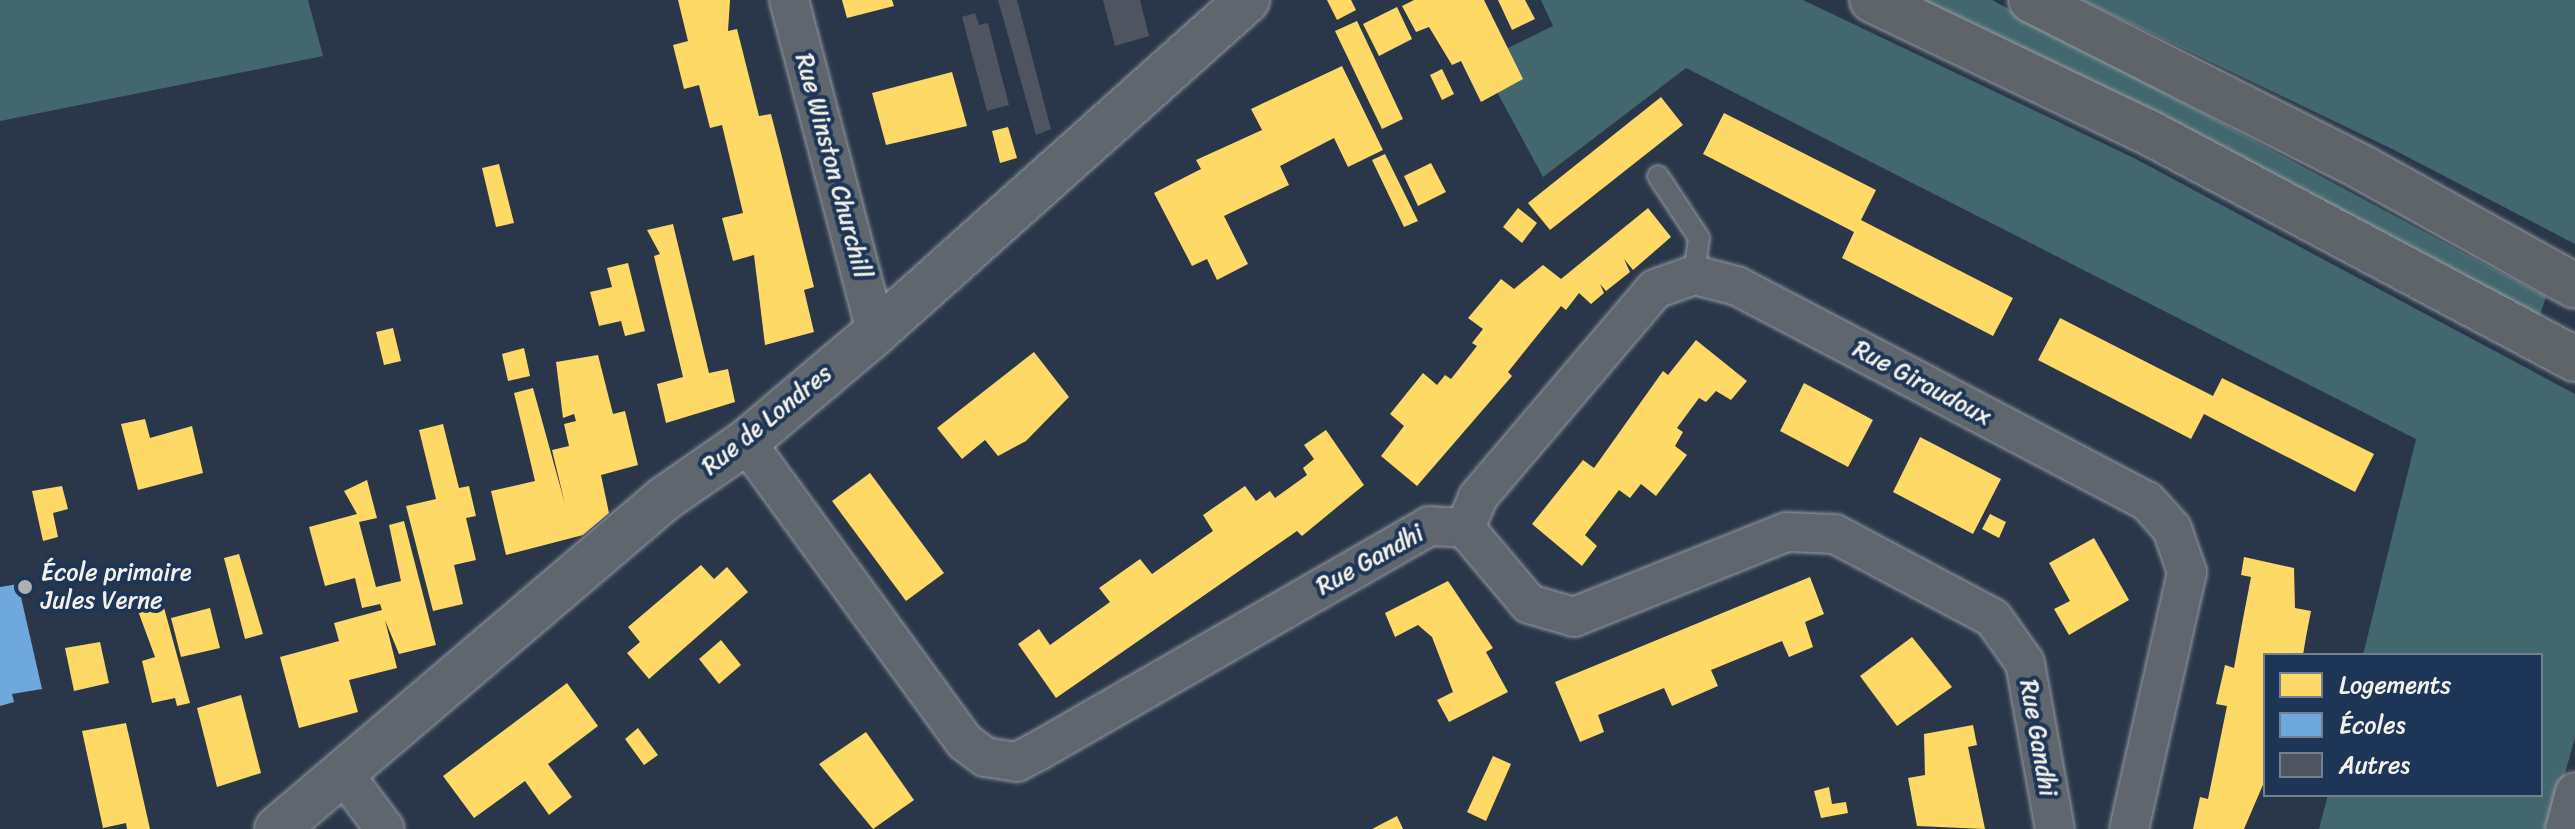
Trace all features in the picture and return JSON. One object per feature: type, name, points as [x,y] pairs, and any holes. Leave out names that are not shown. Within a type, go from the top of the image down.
[{"type":"highway","points":[[1872,0],[2146,131],[2575,359]]},
{"type":"highway","points":[[2031,0],[2365,169],[2564,280]]},
{"type":"street","name":"Rue Winston Churchill","points":[[789,0],[876,332]]},
{"type":"street","name":"Rue de Londres","points":[[277,829],[664,499],[746,442],[876,332],[1247,0]]},
{"type":"street","points":[[1465,528],[1478,497],[1655,289],[1694,275]]},
{"type":"street","name":"Rue Giraudoux","points":[[1694,275],[1737,286],[2147,501],[2172,529],[2187,572],[2129,829]]},
{"type":"street","name":"Rue Gandhi","points":[[746,442],[965,742],[985,757],[1017,762],[1429,526],[1465,528],[1529,604],[1574,617],[1787,532],[1835,534],[1993,618],[2025,663],[2055,829]]},
{"type":"street","points":[[342,772],[385,829]]},
{"type":"street","points":[[2565,829],[2575,792]]},
{"type":"lane","points":[[1658,176],[1699,238],[1694,275]]},
{"type":"green space","points":[[0,0],[308,0],[323,56],[0,121]]},
{"type":"green space","points":[[1541,0],[1803,0],[2134,158],[2575,394],[2575,737],[2550,829],[2319,829],[2327,797],[2543,797],[2543,653],[2363,653],[2416,439],[1686,68],[1543,177],[1497,92],[1508,48],[1553,26]]},
{"type":"green space","points":[[1909,0],[1992,0],[2546,297],[2539,318]]},
{"type":"green space","points":[[2082,0],[2575,0],[2575,244],[2394,150]]},
{"type":"building: Logements","points":[[678,0],[730,0],[728,31],[737,29],[759,116],[771,114],[782,157],[814,287],[804,290],[814,332],[765,345],[754,255],[733,261],[722,218],[743,213],[722,125],[710,128],[699,85],[684,89],[673,45],[688,41]]},
{"type":"building: Logements","points":[[842,0],[892,0],[894,6],[847,18]]},
{"type":"building: Logements","points":[[1327,0],[1351,0],[1356,10],[1337,20]]},
{"type":"building: Logements","points":[[1414,0],[1484,0],[1523,79],[1481,102],[1461,61],[1452,65],[1429,27],[1416,32],[1402,6]]},
{"type":"building: Logements","points":[[1498,0],[1525,0],[1535,19],[1512,30]]},
{"type":"building: Logements","points":[[1397,7],[1412,39],[1379,56],[1363,24]]},
{"type":"building: Logements","points":[[1357,21],[1403,119],[1382,129],[1335,31]]},
{"type":"building: Logements","points":[[1342,66],[1383,150],[1348,167],[1334,138],[1280,166],[1289,185],[1224,216],[1248,264],[1217,280],[1207,259],[1192,266],[1154,193],[1201,169],[1196,160],[1262,130],[1251,109]]},
{"type":"building: Logements","points":[[1442,69],[1454,94],[1442,100],[1430,75]]},
{"type":"building: Logements","points":[[952,72],[967,126],[886,145],[872,93]]},
{"type":"building: Logements","points":[[1661,97],[1683,125],[1550,230],[1528,203]]},
{"type":"building: Logements","points":[[1724,113],[1876,190],[1861,220],[2013,298],[1993,336],[1842,258],[1854,232],[1703,154]]},
{"type":"building: Logements","points":[[1008,127],[1017,158],[1000,163],[992,131]]},
{"type":"building: Logements","points":[[1385,154],[1418,221],[1404,227],[1372,160]]},
{"type":"building: Logements","points":[[1431,163],[1446,192],[1418,206],[1404,176]]},
{"type":"building: Logements","points":[[499,164],[514,223],[496,227],[482,168]]},
{"type":"building: Logements","points":[[1518,208],[1537,223],[1522,243],[1503,227]]},
{"type":"building: Logements","points":[[1648,208],[1671,237],[1633,270],[1624,259],[1630,272],[1606,291],[1600,284],[1604,293],[1591,304],[1579,293],[1566,310],[1561,306],[1508,372],[1512,376],[1417,486],[1381,456],[1404,426],[1390,414],[1423,373],[1437,385],[1445,375],[1451,379],[1477,346],[1472,343],[1483,329],[1468,318],[1501,279],[1514,289],[1543,265],[1561,279]]},
{"type":"building: Logements","points":[[673,224],[709,373],[728,369],[735,402],[666,423],[657,384],[683,377],[654,256],[660,254],[647,230]]},
{"type":"building: Logements","points":[[628,263],[645,331],[625,336],[621,321],[599,326],[590,292],[612,287],[607,268]]},
{"type":"building: Logements","points":[[2060,318],[2213,396],[2222,378],[2374,454],[2355,492],[2204,414],[2191,439],[2038,360]]},
{"type":"building: Logements","points":[[393,328],[401,361],[384,365],[376,332]]},
{"type":"building: Logements","points":[[1696,340],[1747,381],[1731,400],[1716,391],[1706,402],[1699,398],[1677,428],[1683,432],[1675,446],[1687,455],[1656,496],[1641,484],[1630,498],[1619,490],[1585,535],[1597,546],[1582,566],[1532,524],[1583,460],[1594,468],[1663,371],[1668,375]]},
{"type":"building: Logements","points":[[524,348],[530,376],[508,381],[502,354]]},
{"type":"building: Logements","points":[[1034,352],[1069,397],[1026,441],[998,456],[985,440],[962,459],[937,428]]},
{"type":"building: Logements","points":[[598,355],[613,414],[625,411],[638,465],[601,475],[609,513],[583,535],[506,555],[491,491],[535,481],[514,393],[533,388],[565,504],[552,450],[569,446],[564,424],[576,421],[574,414],[563,418],[556,362]]},
{"type":"building: Logements","points":[[1804,383],[1873,420],[1848,467],[1780,431]]},
{"type":"building: Logements","points":[[145,419],[150,438],[192,426],[203,473],[138,490],[121,424]]},
{"type":"building: Logements","points":[[443,424],[459,488],[469,486],[476,516],[466,518],[476,560],[454,565],[463,604],[433,611],[406,506],[436,499],[419,430]]},
{"type":"building: Logements","points":[[1326,430],[1364,485],[1302,536],[1297,531],[1056,698],[1018,644],[1039,629],[1050,645],[1110,602],[1099,588],[1140,559],[1152,574],[1213,531],[1203,515],[1245,486],[1256,501],[1270,491],[1275,498],[1307,475],[1303,468],[1314,459],[1304,445]]},
{"type":"building: Logements","points":[[1920,437],[2001,479],[1973,534],[1893,492]]},
{"type":"building: Logements","points":[[870,473],[944,573],[906,601],[832,501]]},
{"type":"building: Logements","points":[[367,480],[377,518],[359,522],[376,587],[401,581],[389,525],[404,521],[436,645],[399,654],[385,620],[397,668],[349,680],[358,712],[299,728],[280,657],[339,641],[334,623],[382,610],[380,604],[362,608],[355,578],[325,586],[309,527],[357,514],[344,491]]},
{"type":"building: Logements","points":[[62,486],[68,509],[53,513],[58,537],[43,541],[32,491]]},
{"type":"building: Logements","points":[[1990,514],[2006,522],[1999,538],[1982,529]]},
{"type":"building: Logements","points":[[2094,538],[2129,600],[2069,635],[2054,609],[2070,601],[2049,563]]},
{"type":"building: Logements","points":[[239,554],[263,634],[245,639],[224,558]]},
{"type":"building: Logements","points":[[2244,557],[2294,568],[2295,608],[2311,611],[2303,653],[2263,653],[2263,785],[2244,829],[2193,829],[2200,797],[2208,799],[2227,706],[2216,704],[2225,665],[2234,668],[2251,577],[2241,575]]},
{"type":"building: Logements","points":[[701,565],[714,579],[727,567],[748,592],[649,679],[627,653],[640,642],[628,627]]},
{"type":"building: Logements","points":[[1810,577],[1824,614],[1805,622],[1813,647],[1789,657],[1782,641],[1711,670],[1718,686],[1672,706],[1664,688],[1598,715],[1604,732],[1580,742],[1555,682]]},
{"type":"building: Logements","points":[[1448,581],[1493,648],[1486,652],[1508,692],[1449,722],[1437,700],[1453,692],[1432,637],[1418,625],[1395,637],[1385,613]]},
{"type":"building: Logements","points":[[160,593],[190,703],[177,706],[175,698],[152,703],[142,661],[155,657],[134,600]]},
{"type":"building: Logements","points":[[210,608],[220,648],[181,657],[171,618]]},
{"type":"building: Logements","points":[[1912,637],[1952,687],[1897,726],[1860,676]]},
{"type":"building: Logements","points":[[721,640],[741,665],[719,684],[699,659]]},
{"type":"building: Logements","points":[[100,642],[109,683],[74,691],[65,648]]},
{"type":"building: Logements","points":[[567,683],[598,726],[548,764],[572,797],[549,815],[525,781],[474,818],[443,776]]},
{"type":"building: Logements","points":[[241,695],[261,773],[217,787],[197,708]]},
{"type":"building: Logements","points":[[126,723],[150,829],[127,829],[126,823],[103,828],[82,731]]},
{"type":"building: Logements","points":[[1973,725],[1977,745],[1968,747],[1985,829],[1917,826],[1908,778],[1925,775],[1924,734]]},
{"type":"building: Logements","points":[[638,728],[658,755],[644,765],[625,739]]},
{"type":"building: Logements","points":[[866,732],[914,800],[873,829],[819,764]]},
{"type":"building: Logements","points":[[1493,756],[1511,764],[1486,821],[1467,812]]},
{"type":"building: Logements","points":[[1829,787],[1832,804],[1846,802],[1848,813],[1821,818],[1814,791]]},
{"type":"building: Logements","points":[[1397,816],[1403,829],[1372,829]]},
{"type":"building: Écoles","points":[[18,584],[42,689],[12,694],[14,702],[0,706],[0,587]]},
{"type":"building: Autres","points":[[998,0],[1017,0],[1051,129],[1036,135]]},
{"type":"building: Autres","points":[[1103,0],[1140,0],[1149,36],[1115,46]]},
{"type":"building: Autres","points":[[975,13],[979,25],[988,23],[1009,105],[987,111],[962,17]]},
{"type":"place","name":"École primaire Jules Verne","points":[[25,587]]}]
